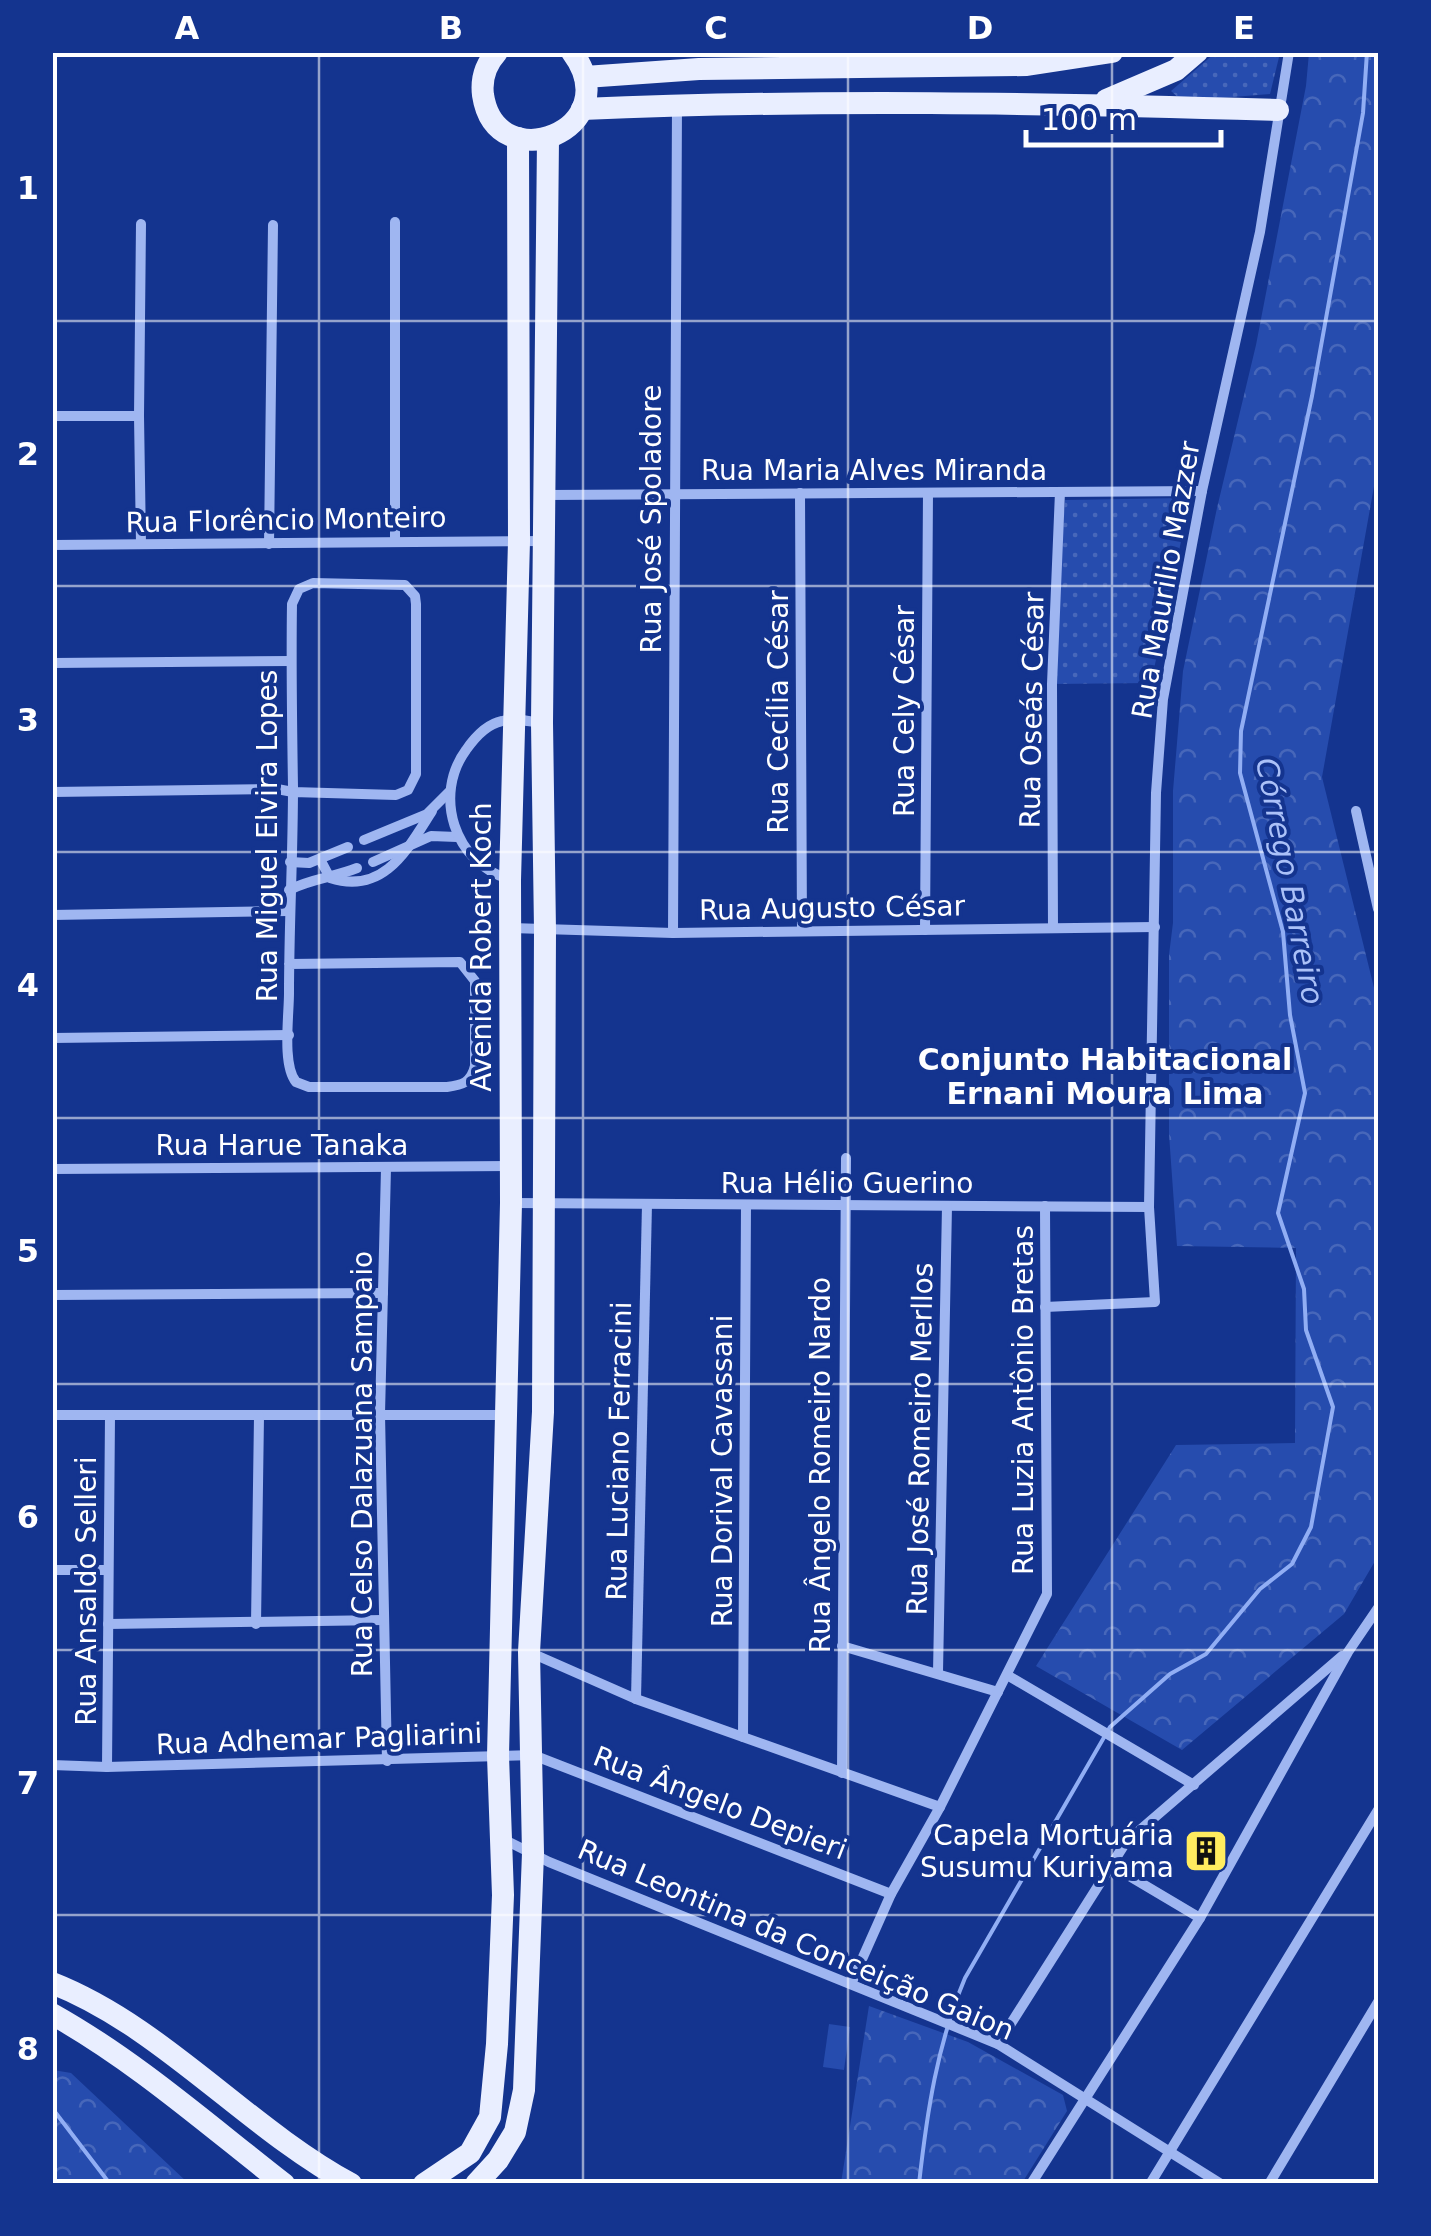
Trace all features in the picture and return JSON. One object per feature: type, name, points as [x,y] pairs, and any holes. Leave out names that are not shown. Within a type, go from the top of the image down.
[{"type":"main road","points":[[497,52],[484,72],[485,105],[504,131],[518,138],[548,139],[574,122],[582,108],[585,77],[572,52]]},
{"type":"main road","points":[[585,77],[699,61],[778,68],[1027,65],[1112,52]]},
{"type":"main road","points":[[1098,104],[1176,70],[1197,52]]},
{"type":"main road","points":[[755,105],[794,95],[794,76],[778,68]]},
{"type":"main road","points":[[582,108],[1098,104],[1278,110]]},
{"type":"main road","name":"Avenida Robert Koch","points":[[424,2184],[470,2153],[490,2117],[502,1914],[498,1756],[511,1203],[510,880],[520,540],[518,138]]},
{"type":"main road","points":[[476,2184],[507,2149],[524,2090],[533,1853],[529,1652],[543,1412],[542,723],[548,139]]},
{"type":"main road","points":[[52,1983],[118,2017],[308,2160],[351,2184]]},
{"type":"main road","points":[[52,2014],[140,2070],[284,2184]]},
{"type":"street","name":"Rua Maurilio Mazzer","points":[[1045,1307],[1155,1302],[1149,1207],[1156,793],[1163,699],[1202,491],[1260,232],[1289,52]]},
{"type":"street","name":"Rua José Spoladore","points":[[673,933],[677,105]]},
{"type":"street","points":[[395,542],[396,222]]},
{"type":"street","points":[[141,224],[141,544]]},
{"type":"street","points":[[270,544],[273,226]]},
{"type":"street","points":[[52,416],[138,416]]},
{"type":"street","name":"Rua Maria Alves Miranda","points":[[546,495],[1202,491]]},
{"type":"street","name":"Rua Oseás César","points":[[1053,928],[1052,684],[1060,492]]},
{"type":"street","name":"Rua Cecília César","points":[[800,493],[802,931]]},
{"type":"street","name":"Rua Cely César","points":[[925,930],[928,493]]},
{"type":"street","name":"Rua Florêncio Monteiro","points":[[52,545],[546,541]]},
{"type":"street","name":"Rua Miguel Elvira Lopes","points":[[289,964],[454,961],[466,966],[475,982],[475,1066],[471,1078],[463,1084],[310,1087],[296,1082],[289,1068],[288,1035],[289,911],[292,792],[292,604],[299,589],[313,583],[397,583],[411,590],[416,604],[416,774],[408,790],[396,794],[292,792]]},
{"type":"street","points":[[52,663],[291,661]]},
{"type":"street","points":[[510,880],[490,871],[458,837],[451,815],[450,791],[457,766],[474,739],[490,726],[513,720],[542,723]]},
{"type":"street","points":[[320,859],[330,878],[348,884],[364,882],[386,871],[410,846],[450,791]]},
{"type":"street","points":[[52,792],[292,792]]},
{"type":"street","points":[[364,840],[432,811]]},
{"type":"street","points":[[1356,812],[1378,909]]},
{"type":"street","points":[[373,862],[437,835],[458,837]]},
{"type":"street","points":[[290,862],[305,864],[348,847]]},
{"type":"street","points":[[290,890],[357,868]]},
{"type":"street","points":[[52,915],[289,911]]},
{"type":"street","name":"Rua Augusto César","points":[[510,928],[673,933],[1155,928]]},
{"type":"street","points":[[52,1038],[288,1035]]},
{"type":"street","name":"Rua Ângelo Romeiro Nardo","points":[[842,1772],[846,1158]]},
{"type":"street","name":"Rua Harue Tanaka","points":[[52,1169],[511,1166]]},
{"type":"street","name":"Rua Celso Dalazuana Sampaio","points":[[386,1168],[380,1414],[387,1760]]},
{"type":"street","name":"Rua Hélio Guerino","points":[[511,1203],[1149,1207]]},
{"type":"street","name":"Rua Luciano Ferracini","points":[[636,1699],[647,1204]]},
{"type":"street","name":"Rua Dorival Cavassani","points":[[743,1737],[746,1205]]},
{"type":"street","name":"Rua José Romeiro Merllos","points":[[938,1672],[946,1206]]},
{"type":"street","name":"Rua Luzia Antônio Bretas","points":[[1006,1674],[1047,1594],[1044,1206]]},
{"type":"street","points":[[52,1295],[383,1293]]},
{"type":"street","points":[[52,1416],[506,1415]]},
{"type":"street","name":"Rua Ansaldo Selleri","points":[[107,1767],[110,1416]]},
{"type":"street","points":[[256,1624],[259,1416]]},
{"type":"street","points":[[52,1570],[108,1570]]},
{"type":"street","points":[[1031,2184],[1200,1918],[1348,1652],[1378,1608]]},
{"type":"street","points":[[108,1624],[383,1620]]},
{"type":"street","points":[[842,1646],[998,1692]]},
{"type":"street","points":[[529,1652],[636,1699],[940,1808]]},
{"type":"street","points":[[998,2044],[1126,1842],[1348,1652]]},
{"type":"street","points":[[851,1984],[891,1894],[940,1808],[1006,1674],[1194,1785]]},
{"type":"street","name":"Rua Adhemar Pagliarini","points":[[52,1766],[533,1754]]},
{"type":"street","name":"Rua Ângelo Depieri","points":[[533,1754],[891,1894]]},
{"type":"street","points":[[1150,2184],[1378,1810]]},
{"type":"street","name":"Rua Leontina da Conceição Gaion","points":[[502,1838],[998,2044],[1221,2184]]},
{"type":"street","points":[[1109,1864],[1200,1918]]},
{"type":"street","points":[[1268,2184],[1378,2002]]},
{"type":"green space","points":[[1215,53],[1280,53],[1270,94],[1182,101],[1171,91]]},
{"type":"green space","points":[[1309,53],[1378,53],[1378,464],[1322,777],[1378,1004],[1378,1556],[1344,1614],[1182,1750],[1036,1666],[1176,1445],[1295,1443],[1296,1248],[1177,1246],[1169,1134],[1169,955],[1173,923],[1173,791],[1183,671],[1256,345]]},
{"type":"green space","points":[[1183,498],[1187,513],[1151,683],[1052,684],[1065,500]]},
{"type":"green space","points":[[869,2006],[968,2042],[1063,2095],[1067,2111],[1022,2183],[841,2183]]},
{"type":"green space","points":[[829,2024],[850,2027],[844,2070],[823,2067]]},
{"type":"green space","points":[[53,2070],[71,2073],[188,2183],[61,2183],[53,2174]]},
{"type":"waterway","name":"Córrego Barreiro","points":[[919,2184],[934,2079],[965,1978],[1110,1727],[1170,1674],[1206,1654],[1260,1589],[1292,1564],[1311,1527],[1333,1407],[1306,1330],[1304,1289],[1278,1213],[1305,1093],[1290,1015],[1283,932],[1240,773],[1241,731],[1312,396],[1363,113],[1367,52]]},
{"type":"waterway","points":[[52,2108],[110,2184]]},
{"type":"place","name":"Capela Mortuária Susumu Kuriyama","points":[[1206,1851]]},
{"type":"district","name":"Conjunto Habitacional Ernani Moura Lima","points":[[1105,1076]]}]
